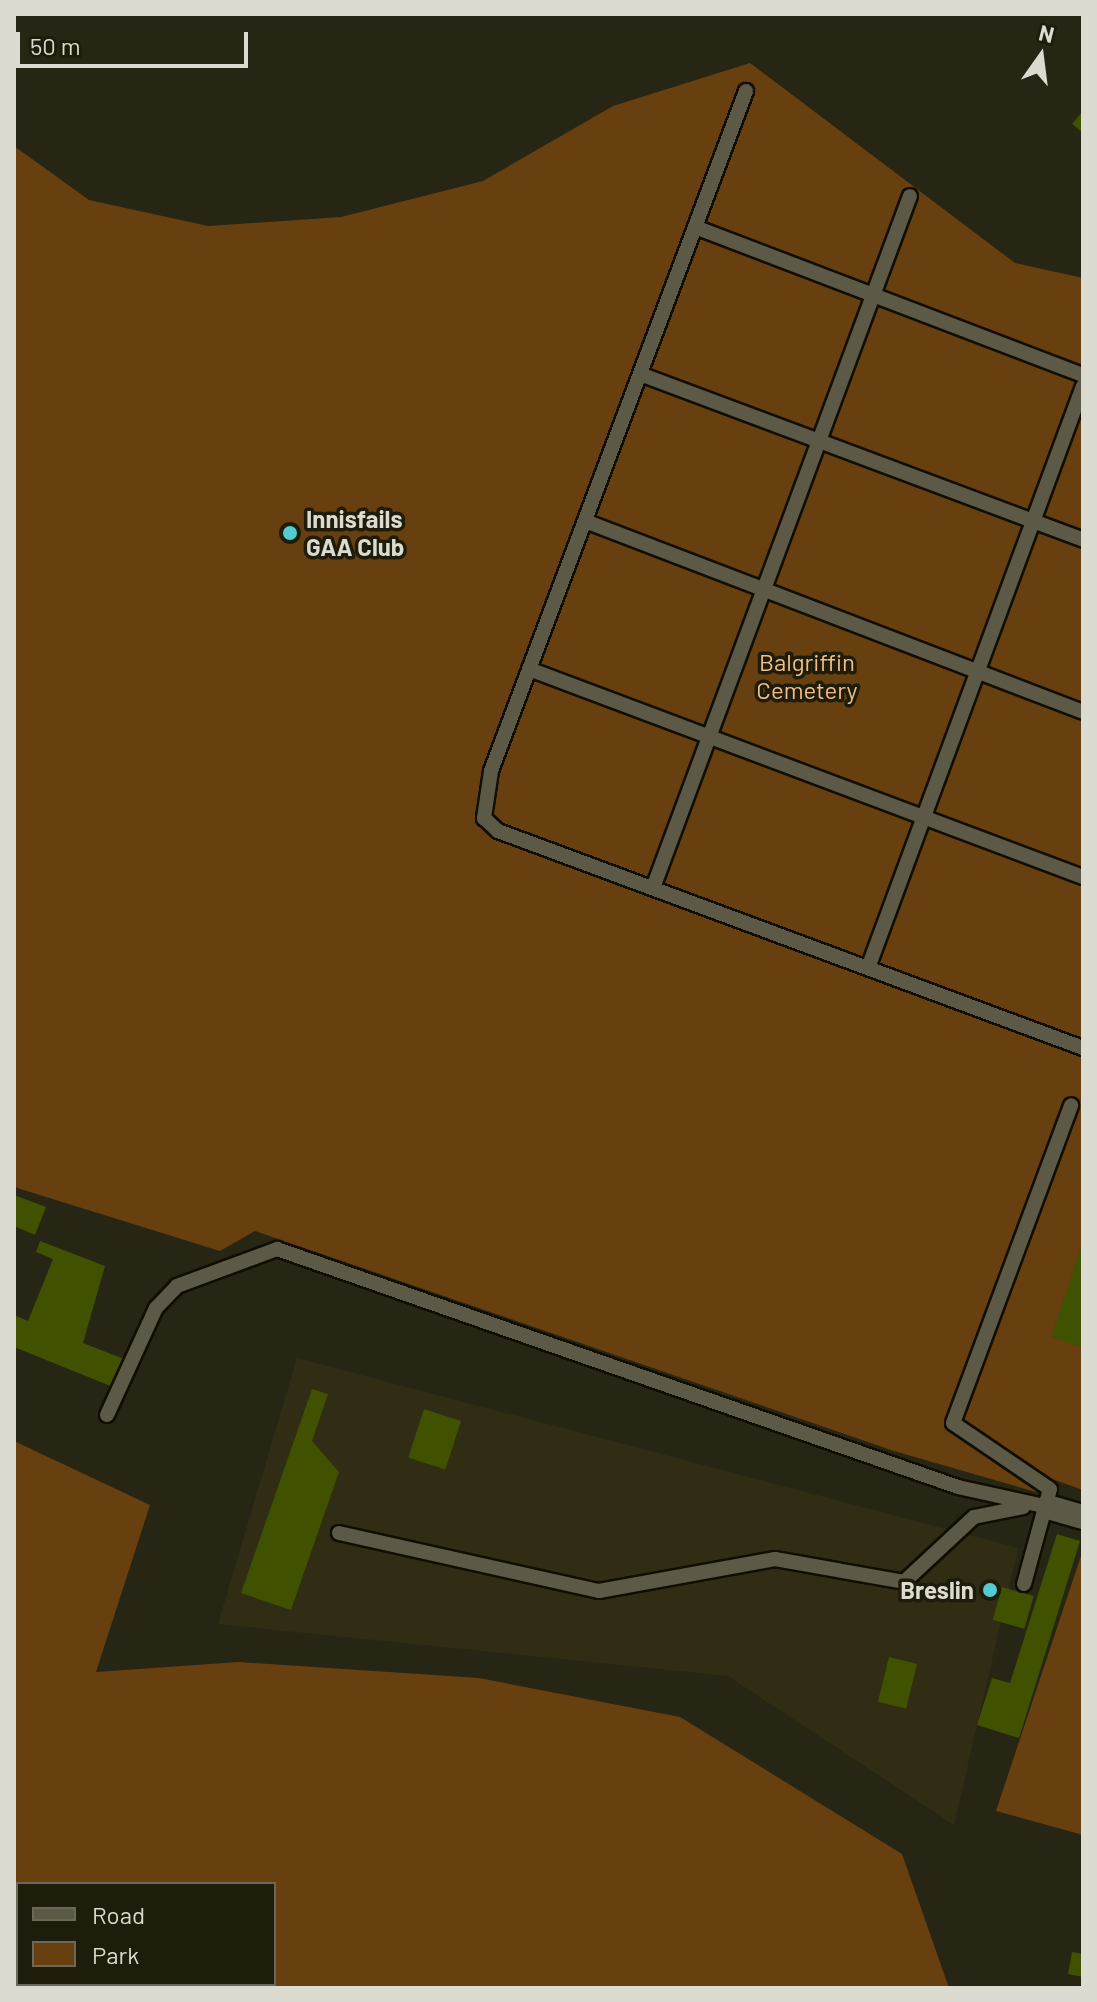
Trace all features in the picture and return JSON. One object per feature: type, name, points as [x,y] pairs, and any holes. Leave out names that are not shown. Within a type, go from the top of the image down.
[{"type":"street","points":[[1048,1507],[1083,1517]]},
{"type":"lane","points":[[746,91],[491,771],[484,818],[498,831],[1083,1048]]},
{"type":"lane","points":[[653,888],[910,196]]},
{"type":"lane","points":[[695,227],[1083,375]]},
{"type":"lane","points":[[640,374],[1083,540]]},
{"type":"lane","points":[[868,968],[1083,386]]},
{"type":"lane","points":[[585,521],[1083,712]]},
{"type":"lane","points":[[529,669],[1083,877]]},
{"type":"lane","points":[[1024,1584],[1048,1507],[1050,1489],[953,1423],[1071,1105]]},
{"type":"lane","points":[[107,1415],[156,1308],[177,1286],[277,1249],[958,1487],[1048,1507]]},
{"type":"lane","points":[[339,1533],[599,1591],[775,1559],[904,1582],[974,1517],[1048,1507]]},
{"type":"shaded area","points":[[297,1358],[1018,1548],[954,1825],[728,1676],[218,1624]]},
{"type":"green space","name":"Innisfails GAA Club","points":[[750,63],[1015,263],[1083,278],[1083,1490],[1041,1475],[1036,1492],[894,1451],[255,1231],[220,1251],[14,1187],[14,146],[89,200],[208,226],[341,217],[483,181],[613,106]]},
{"type":"green space","points":[[14,1441],[150,1505],[96,1672],[239,1662],[479,1678],[680,1717],[902,1854],[949,1988],[14,1988]]},
{"type":"green space","points":[[1083,1550],[1083,1835],[996,1811]]},
{"type":"building","points":[[1083,111],[1083,133],[1072,124]]},
{"type":"building","points":[[14,1195],[46,1207],[35,1235],[14,1226]]},
{"type":"building","points":[[40,1241],[105,1266],[83,1343],[124,1359],[113,1387],[14,1347],[14,1315],[28,1321],[53,1259],[36,1252]]},
{"type":"building","points":[[1083,1244],[1083,1348],[1051,1337]]},
{"type":"building","points":[[312,1389],[328,1394],[312,1441],[339,1472],[291,1610],[241,1593]]},
{"type":"building","points":[[424,1409],[461,1421],[445,1470],[408,1458]]},
{"type":"building","points":[[1057,1534],[1080,1541],[1019,1738],[977,1725],[992,1678],[1010,1683]]},
{"type":"building","points":[[1002,1587],[1034,1596],[1024,1629],[993,1620]]},
{"type":"building","points":[[889,1657],[917,1664],[906,1709],[878,1702]]},
{"type":"building","points":[[1072,1952],[1083,1954],[1083,1977],[1068,1974]]},
{"type":"place","name":"Innisfails GAA Club","points":[[290,533]]},
{"type":"place","name":"Breslin","points":[[990,1590]]},
{"type":"park label","name":"Balgriffin Cemetery","points":[[807,676]]}]
